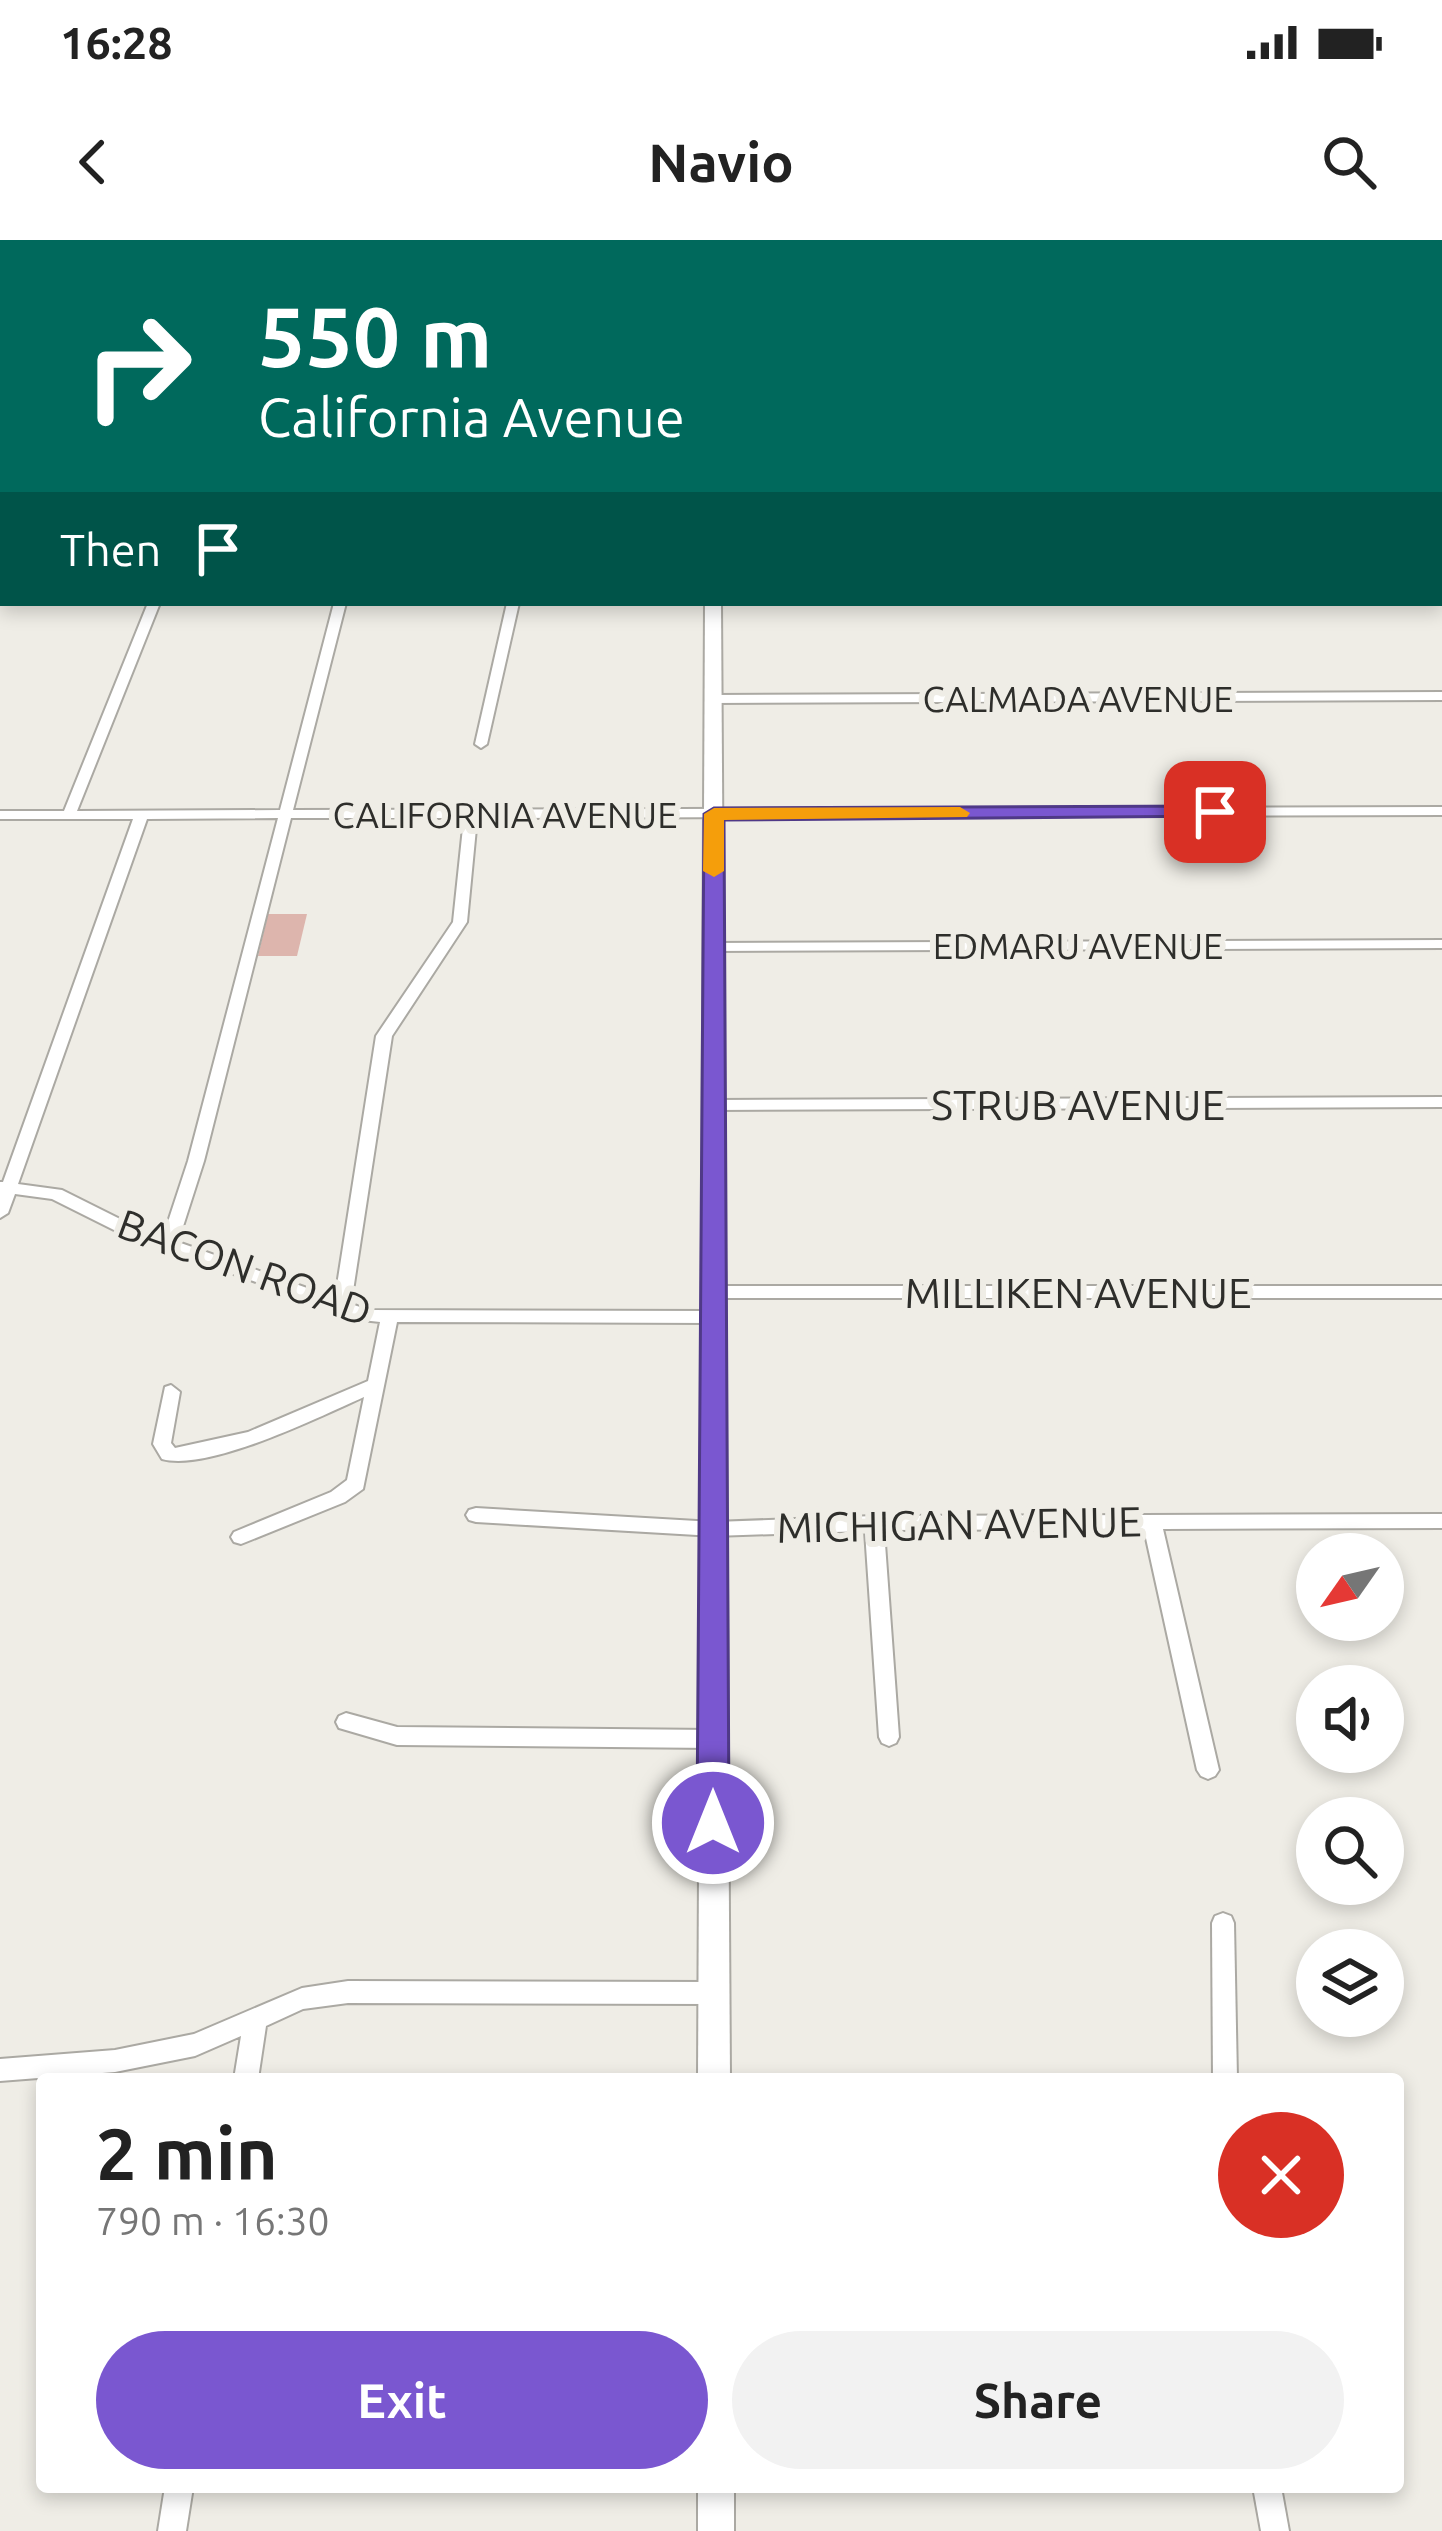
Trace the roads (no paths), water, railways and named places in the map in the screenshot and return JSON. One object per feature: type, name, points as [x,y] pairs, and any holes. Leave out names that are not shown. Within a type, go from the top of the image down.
[{"type":"street","points":[[69,815],[153,606]]},
{"type":"street","points":[[169,1245],[196,1160],[339,606]]},
{"type":"street","points":[[481,744],[512,606]]},
{"type":"street","points":[[712,606],[714,2073]]},
{"type":"street","name":"CALMADA AVENUE","points":[[713,699],[1442,696]]},
{"type":"street","name":"CALIFORNIA AVENUE","points":[[0,815],[1442,812]]},
{"type":"street","points":[[342,1307],[384,1036],[460,922],[471,814]]},
{"type":"street","points":[[0,1213],[5,1187],[140,815]]},
{"type":"street","name":"EDMARU AVENUE","points":[[713,946],[1442,944]]},
{"type":"street","name":"STRUB AVENUE","points":[[715,1105],[1442,1102]]},
{"type":"street","name":"BACON ROAD","points":[[5,1187],[56,1193],[169,1245],[342,1307],[389,1318],[712,1317]]},
{"type":"street","name":"MILLIKEN AVENUE","points":[[713,1292],[1442,1292]]},
{"type":"street","points":[[242,1537],[338,1497],[356,1484],[389,1318]]},
{"type":"street","points":[[171,1392],[162,1444],[169,1454],[178,1456],[252,1438],[376,1385]]},
{"type":"street","name":"MICHIGAN AVENUE","points":[[476,1515],[714,1529],[874,1523],[1442,1520]]},
{"type":"street","points":[[1152,1521],[1208,1770]]},
{"type":"street","points":[[874,1523],[889,1737]]},
{"type":"street","points":[[346,1722],[397,1736],[713,1739]]},
{"type":"street","points":[[1222,1923],[1225,2073]]},
{"type":"street","points":[[0,2070],[115,2061],[195,2045],[302,1999],[348,1992],[713,1993]]},
{"type":"street","points":[[247,2073],[256,2017]]},
{"type":"street","points":[[172,2531],[178,2493]]},
{"type":"street","points":[[716,2493],[716,2531]]},
{"type":"street","points":[[1268,2493],[1275,2531]]}]
